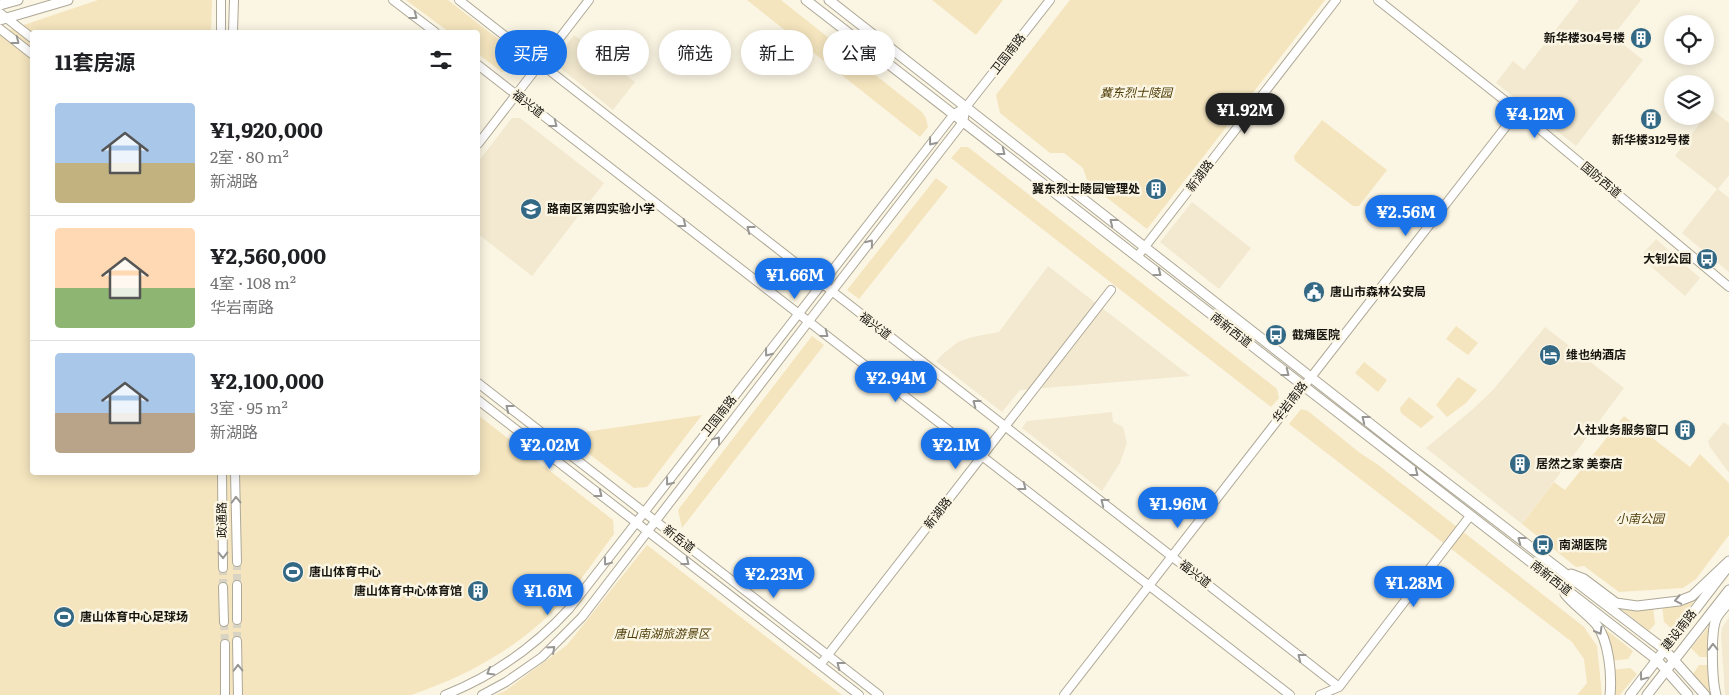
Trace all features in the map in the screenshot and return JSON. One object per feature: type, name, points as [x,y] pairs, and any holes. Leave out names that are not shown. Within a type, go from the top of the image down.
[{"type":"main road","points":[[0,5],[18,0]]},
{"type":"main road","points":[[2,17],[68,0]]},
{"type":"main road","name":"南新西道","points":[[806,0],[1657,660],[1688,695]]},
{"type":"main road","name":"南新西道","points":[[829,0],[1310,377],[1664,649],[1704,695]]},
{"type":"main road","points":[[1560,570],[1584,579],[1616,603],[1637,606],[1679,601],[1692,596],[1729,561]]},
{"type":"main road","name":"建设南路","points":[[1630,695],[1729,565]]},
{"type":"main road","points":[[1556,582],[1572,602],[1596,624],[1602,634],[1606,644],[1611,687],[1610,695]]},
{"type":"main road","name":"建设南路","points":[[1647,695],[1729,590]]},
{"type":"main road","points":[[1716,695],[1714,683],[1714,628],[1717,618],[1729,602]]},
{"type":"street","points":[[221,0],[221,30]]},
{"type":"street","points":[[233,30],[234,0]]},
{"type":"street","points":[[393,0],[432,30]]},
{"type":"street","name":"福兴道","points":[[458,0],[496,30]]},
{"type":"street","points":[[566,30],[589,0]]},
{"type":"street","name":"卫国南路","points":[[445,695],[496,670],[525,650],[556,623],[583,593],[636,522],[954,114],[966,107],[1050,0]]},
{"type":"street","name":"新湖路","points":[[1137,256],[1336,0]]},
{"type":"street","name":"国防西道","points":[[1378,0],[1518,111],[1729,287]]},
{"type":"street","points":[[2,17],[30,37]]},
{"type":"street","points":[[0,28],[30,52]]},
{"type":"street","name":"福兴道","points":[[480,67],[1290,695]]},
{"type":"street","points":[[480,141],[531,75]]},
{"type":"street","name":"福兴道","points":[[554,75],[1339,687]]},
{"type":"street","points":[[964,122],[966,107]]},
{"type":"street","name":"华岩南路","points":[[1064,695],[1518,111]]},
{"type":"street","name":"卫国南路","points":[[482,695],[524,671],[558,643],[582,617],[808,321],[964,122]]},
{"type":"street","name":"新湖路","points":[[820,665],[1111,290]]},
{"type":"street","name":"新岳道","points":[[480,385],[879,695]]},
{"type":"street","name":"新岳道","points":[[480,402],[859,695]]},
{"type":"street","name":"政通路","points":[[222,475],[223,568]]},
{"type":"street","name":"政通路","points":[[235,475],[237,562]]},
{"type":"street","points":[[1320,695],[1339,687],[1470,516]]},
{"type":"street","points":[[237,584],[237,620]]},
{"type":"street","points":[[223,587],[224,622]]},
{"type":"street","points":[[237,640],[238,695]]},
{"type":"street","points":[[225,644],[225,695]]},
{"type":"shaded area","points":[[1579,0],[1641,0],[1613,36],[1643,60],[1576,146],[1496,83],[1513,61],[1524,70]]},
{"type":"shaded area","points":[[574,35],[577,37],[577,75],[626,75],[635,82],[613,110],[567,73],[567,44]]},
{"type":"shaded area","points":[[1714,111],[1729,123],[1729,175],[1718,189],[1729,198],[1729,272],[1682,233],[1717,189],[1675,156],[1699,125],[1714,125]]},
{"type":"shaded area","name":"路南区第四实验小学","points":[[512,118],[520,118],[604,183],[532,276],[480,236],[480,159]]},
{"type":"shaded area","points":[[1192,202],[1251,248],[1219,289],[1160,242]]},
{"type":"shaded area","points":[[1656,239],[1700,278],[1685,296],[1640,257]]},
{"type":"shaded area","points":[[1048,266],[1190,376],[1020,390],[1002,412],[936,361],[958,342],[972,337],[999,332]]},
{"type":"shaded area","points":[[1545,327],[1624,388],[1522,524],[1426,448],[1492,391]]},
{"type":"shaded area","points":[[1112,412],[1113,422],[1123,427],[1127,443],[1120,463],[1102,491],[1022,428],[1027,421]]},
{"type":"shaded area","points":[[1724,422],[1729,426],[1729,473],[1710,447],[1708,441]]},
{"type":"shaded area","points":[[1729,617],[1729,695],[1725,695],[1721,635],[1722,628]]},
{"type":"green space","name":"唐山体育中心","points":[[98,0],[212,0],[211,30],[30,30],[30,475],[480,475],[480,417],[613,520],[614,534],[558,606],[525,635],[490,660],[451,679],[411,695],[0,695],[0,33]]},
{"type":"green space","points":[[406,0],[448,0],[495,37],[495,67],[480,56],[480,30],[446,30]]},
{"type":"green space","points":[[747,0],[781,0],[823,33],[823,60],[813,52],[813,30],[785,30]]},
{"type":"green space","points":[[932,0],[1003,0],[976,35]]},
{"type":"green space","name":"冀东烈士陵园","points":[[1070,0],[1325,0],[1147,229],[1088,183],[1083,168],[1064,153],[1050,153],[1000,113],[996,95]]},
{"type":"green space","points":[[842,75],[875,75],[922,112],[928,127],[920,137]]},
{"type":"green space","points":[[1322,120],[1387,170],[1359,206],[1353,206],[1295,161],[1294,156]]},
{"type":"green space","points":[[961,147],[968,147],[1277,389],[1279,398],[1271,407],[951,158]]},
{"type":"green space","points":[[936,178],[948,187],[859,299],[847,290]]},
{"type":"green space","points":[[1456,326],[1478,343],[1468,355],[1446,339]]},
{"type":"green space","points":[[812,336],[824,345],[682,528],[678,510]]},
{"type":"green space","points":[[1364,362],[1387,380],[1378,392],[1355,373]]},
{"type":"green space","points":[[1458,377],[1477,390],[1466,403],[1447,417],[1436,405]]},
{"type":"green space","points":[[1409,397],[1434,417],[1421,428],[1401,413],[1400,408]]},
{"type":"green space","points":[[1301,409],[1308,411],[1360,453],[1377,464],[1584,627],[1597,646],[1602,695],[1577,695],[1587,683],[1584,659],[1572,642],[1289,424]]},
{"type":"green space","points":[[702,415],[647,487],[634,488],[564,435]]},
{"type":"green space","name":"小南公园","points":[[1624,416],[1690,467],[1700,454],[1729,483],[1729,535],[1696,579],[1683,588],[1619,592],[1584,566],[1576,567],[1522,524],[1554,482],[1565,490]]},
{"type":"green space","name":"唐山南湖旅游景区","points":[[647,545],[842,695],[496,695],[505,691],[567,645]]},
{"type":"green space","points":[[1697,598],[1672,629],[1664,622],[1662,605]]},
{"type":"green space","points":[[1617,606],[1653,606],[1655,624],[1649,631]]},
{"type":"green space","points":[[1714,620],[1711,657],[1700,657],[1691,648]]},
{"type":"green space","points":[[1599,624],[1633,651],[1628,659],[1609,661]]},
{"type":"green space","points":[[1699,665],[1711,665],[1712,695],[1693,674]]},
{"type":"green space","points":[[1630,668],[1637,674],[1620,695],[1613,695],[1611,670]]},
{"type":"tunnel","points":[[237,562],[237,585]]},
{"type":"tunnel","points":[[223,568],[223,587]]},
{"type":"tunnel","points":[[237,620],[237,641]]},
{"type":"tunnel","points":[[224,622],[225,644]]},
{"type":"place","name":"新华楼304号楼","points":[[1641,38]]},
{"type":"place","name":"新华楼312号楼","points":[[1651,119]]},
{"type":"place","name":"冀东烈士陵园管理处","points":[[1156,189]]},
{"type":"place","name":"路南区第四实验小学","points":[[531,209]]},
{"type":"place","name":"大钊公园","points":[[1707,259]]},
{"type":"place","name":"唐山市森林公安局","points":[[1314,292]]},
{"type":"place","name":"截瘫医院","points":[[1276,335]]},
{"type":"place","name":"维也纳酒店","points":[[1550,355]]},
{"type":"place","name":"人社业务服务窗口","points":[[1685,430]]},
{"type":"place","name":"居然之家 美泰店","points":[[1520,464]]},
{"type":"place","name":"南湖医院","points":[[1543,545]]},
{"type":"place","name":"唐山体育中心","points":[[293,572]]},
{"type":"place","name":"唐山体育中心体育馆","points":[[478,591]]},
{"type":"place","name":"唐山体育中心足球场","points":[[64,617]]}]
